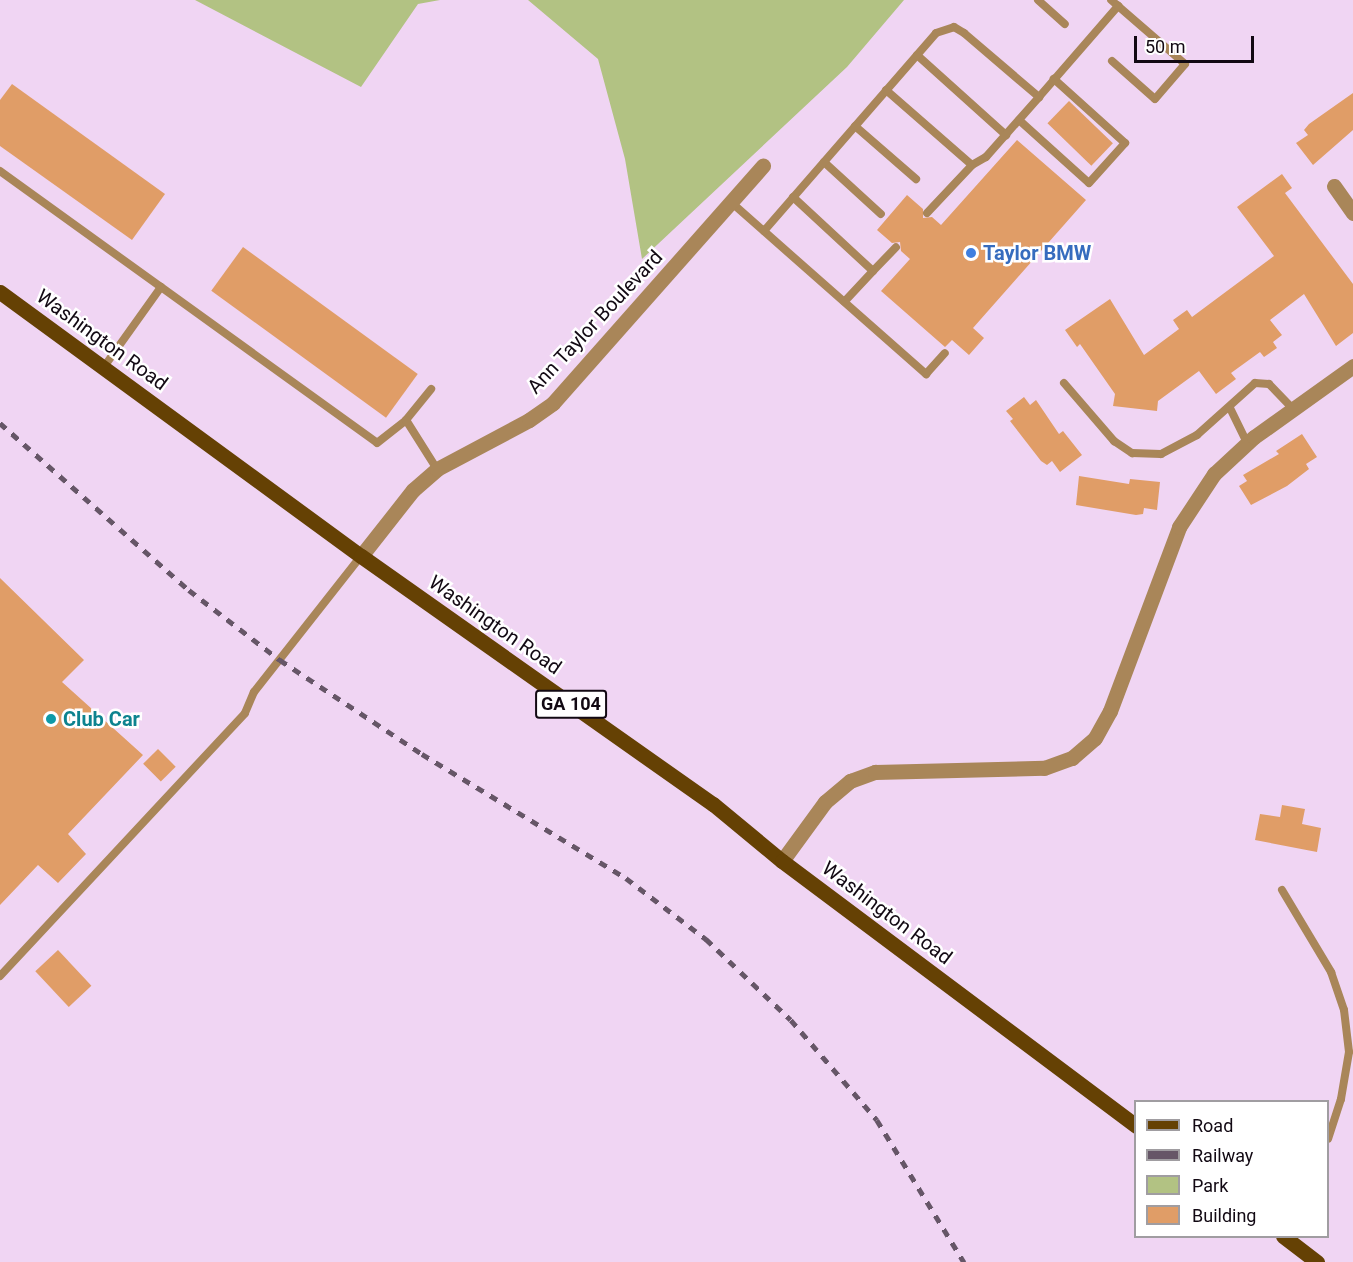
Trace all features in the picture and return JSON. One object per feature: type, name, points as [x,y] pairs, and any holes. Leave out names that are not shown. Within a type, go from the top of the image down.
[{"type":"main road","name":"Washington Road","points":[[0,292],[361,556],[713,804],[782,861],[1134,1125]]},
{"type":"main road","points":[[1285,1238],[1315,1261]]},
{"type":"street","name":"Ann Taylor Boulevard","points":[[361,556],[413,490],[437,468],[530,420],[553,403],[763,166]]},
{"type":"street","points":[[1334,186],[1353,213]]},
{"type":"street","points":[[782,861],[825,802],[850,781],[875,772],[1044,768],[1072,758],[1095,738],[1110,711],[1179,527],[1215,474],[1247,443],[1353,366]]},
{"type":"lane","points":[[1038,0],[1065,24]]},
{"type":"lane","points":[[1111,0],[1185,64],[1155,99],[1112,61]]},
{"type":"lane","points":[[927,213],[972,165],[986,157],[1118,6]]},
{"type":"lane","points":[[764,231],[936,33],[954,27],[1039,97]]},
{"type":"lane","points":[[917,55],[1006,135]]},
{"type":"lane","points":[[1019,120],[1089,183],[1125,143],[1054,79]]},
{"type":"lane","points":[[886,90],[972,165]]},
{"type":"lane","points":[[855,126],[916,179]]},
{"type":"lane","points":[[824,162],[881,214]]},
{"type":"lane","points":[[0,171],[377,443],[406,420],[431,389]]},
{"type":"lane","points":[[793,197],[873,271]]},
{"type":"lane","points":[[732,203],[926,374],[945,353]]},
{"type":"lane","points":[[844,302],[896,247]]},
{"type":"lane","points":[[104,367],[161,287]]},
{"type":"lane","points":[[1064,383],[1114,441],[1132,453],[1161,454],[1197,435],[1256,383],[1269,384],[1293,409]]},
{"type":"lane","points":[[1230,408],[1247,443]]},
{"type":"lane","points":[[406,420],[437,468]]},
{"type":"lane","points":[[0,976],[245,713],[254,692],[361,556]]},
{"type":"lane","points":[[1282,890],[1331,972],[1344,1010],[1349,1052],[1341,1099],[1329,1135]]},
{"type":"green space","points":[[195,0],[440,0],[418,4],[361,87]]},
{"type":"green space","points":[[528,0],[904,0],[847,67],[642,259],[625,159],[598,59]]},
{"type":"building","points":[[12,84],[165,194],[132,240],[0,146],[0,100]]},
{"type":"building","points":[[1353,93],[1353,130],[1313,165],[1296,143],[1308,135],[1304,130],[1309,124]]},
{"type":"building","points":[[1069,101],[1113,143],[1091,166],[1047,123]]},
{"type":"building","name":"Taylor BMW","points":[[1017,140],[1086,200],[973,328],[984,338],[969,355],[952,340],[945,347],[881,291],[910,259],[901,251],[900,242],[892,243],[877,230],[907,195],[923,209],[923,218],[932,217],[941,225]]},
{"type":"building","points":[[1282,174],[1292,188],[1285,193],[1353,284],[1353,333],[1336,346],[1304,294],[1270,320],[1282,335],[1273,342],[1277,348],[1264,357],[1260,352],[1231,373],[1236,379],[1216,394],[1199,371],[1158,401],[1157,411],[1113,406],[1115,394],[1080,344],[1077,347],[1065,330],[1110,299],[1144,355],[1179,329],[1173,320],[1187,310],[1192,317],[1274,256],[1237,207]]},
{"type":"building","points":[[243,247],[418,374],[386,418],[211,291]]},
{"type":"building","points":[[1024,397],[1030,405],[1036,400],[1059,434],[1063,431],[1082,455],[1060,472],[1052,461],[1047,465],[1041,461],[1010,421],[1013,419],[1006,411]]},
{"type":"building","points":[[1302,434],[1317,457],[1306,464],[1309,469],[1287,486],[1251,505],[1239,486],[1247,481],[1243,475],[1279,454],[1276,451]]},
{"type":"building","points":[[1079,476],[1129,484],[1130,479],[1160,482],[1157,510],[1144,508],[1143,514],[1136,515],[1076,505]]},
{"type":"building","name":"Club Car","points":[[0,578],[84,660],[62,682],[143,755],[68,834],[86,854],[58,883],[38,865],[0,905]]},
{"type":"building","points":[[158,749],[176,767],[161,782],[143,764]]},
{"type":"building","points":[[1282,805],[1305,809],[1302,824],[1321,828],[1317,852],[1255,840],[1260,814],[1280,817]]},
{"type":"building","points":[[58,950],[91,986],[69,1007],[35,971]]},
{"type":"railway","points":[[0,423],[189,590],[280,660],[422,754],[626,878],[706,939],[791,1020],[877,1120],[964,1262]]},
{"type":"place","name":"Taylor BMW","points":[[971,253]]},
{"type":"place","name":"Club Car","points":[[51,719]]}]
